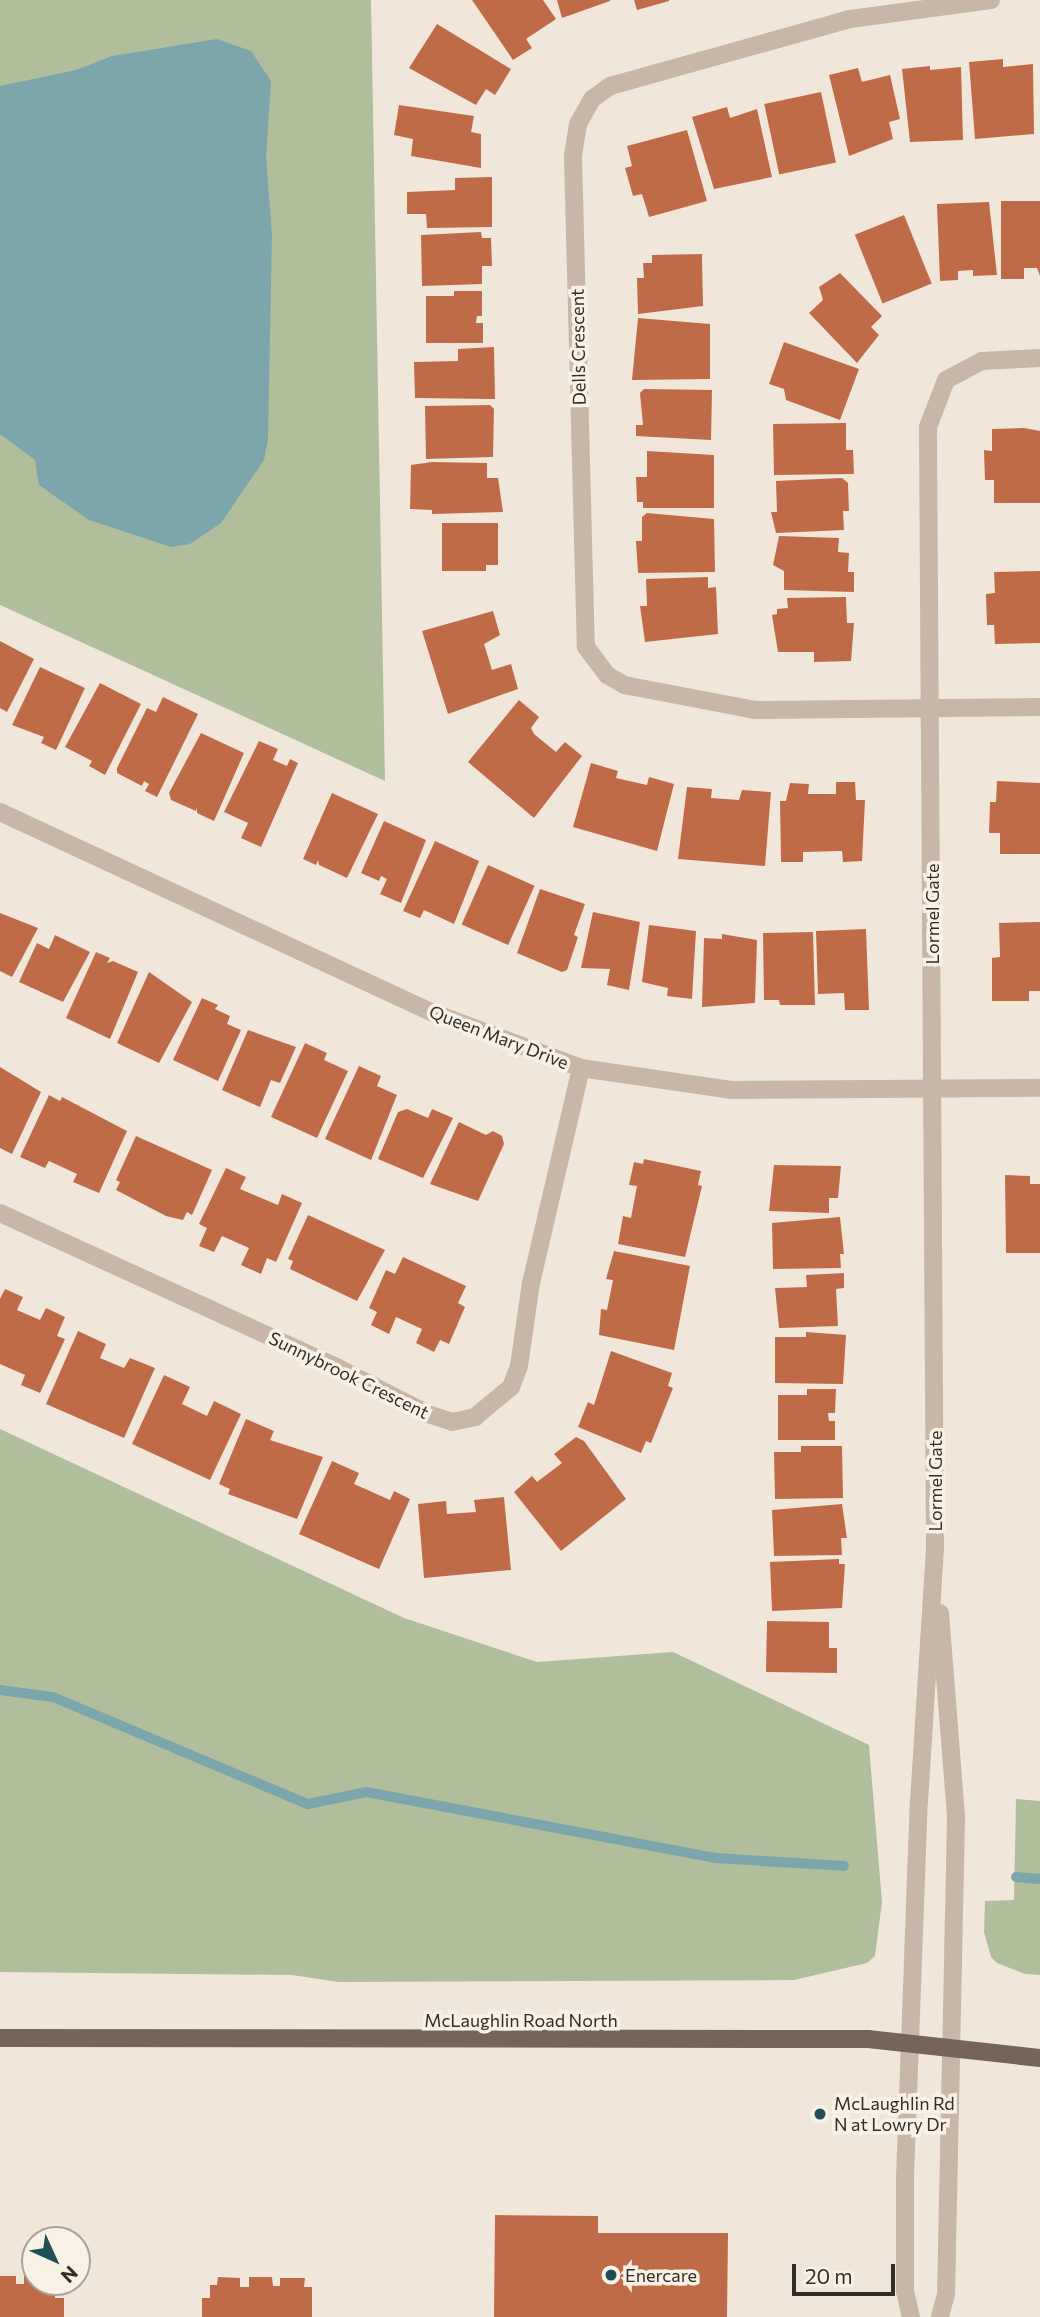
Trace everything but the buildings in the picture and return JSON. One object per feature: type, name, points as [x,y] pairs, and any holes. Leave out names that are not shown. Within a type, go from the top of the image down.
[{"type":"main road","name":"McLaughlin Road North","points":[[0,2038],[854,2039],[1040,2058]]},
{"type":"street","name":"Dells Crescent","points":[[991,0],[878,13],[610,86],[592,99],[578,124],[573,157],[584,628],[586,647],[595,662],[624,685],[755,710],[1040,707]]},
{"type":"street","name":"Lormel Gate","points":[[912,2317],[905,2292],[911,2045],[919,1801],[935,1550],[933,709],[928,427],[946,380],[982,361],[1040,358]]},
{"type":"street","name":"Queen Mary Drive","points":[[0,812],[434,1013],[581,1068],[732,1090],[1040,1088]]},
{"type":"street","name":"Sunnybrook Crescent","points":[[0,1213],[340,1369],[428,1414],[452,1422],[475,1417],[511,1387],[519,1366],[531,1283],[581,1068]]},
{"type":"street","name":"Lormel Gate","points":[[935,1550],[956,1818],[946,2294],[940,2317]]},
{"type":"green space","points":[[0,0],[371,0],[385,781],[0,605]]},
{"type":"green space","points":[[0,1429],[404,1618],[537,1662],[673,1652],[869,1745],[882,1902],[875,1956],[867,1963],[794,1980],[339,1982],[292,1975],[0,1972]]},
{"type":"green space","points":[[1016,1799],[1040,1801],[1040,1975],[1025,1974],[997,1963],[991,1957],[984,1932],[985,1901],[1014,1900]]},
{"type":"water","points":[[217,39],[251,51],[271,81],[266,157],[272,234],[268,439],[264,460],[221,523],[190,544],[171,547],[89,520],[39,485],[35,460],[0,434],[0,86],[76,70],[112,56]]},
{"type":"waterway","points":[[0,1690],[53,1697],[308,1804],[366,1792],[715,1858],[844,1866]]},
{"type":"waterway","points":[[1016,1877],[1040,1879]]},
{"type":"place","name":"McLaughlin Rd N at Lowry Dr","points":[[820,2114]]},
{"type":"place","name":"Enercare","points":[[611,2275]]}]
